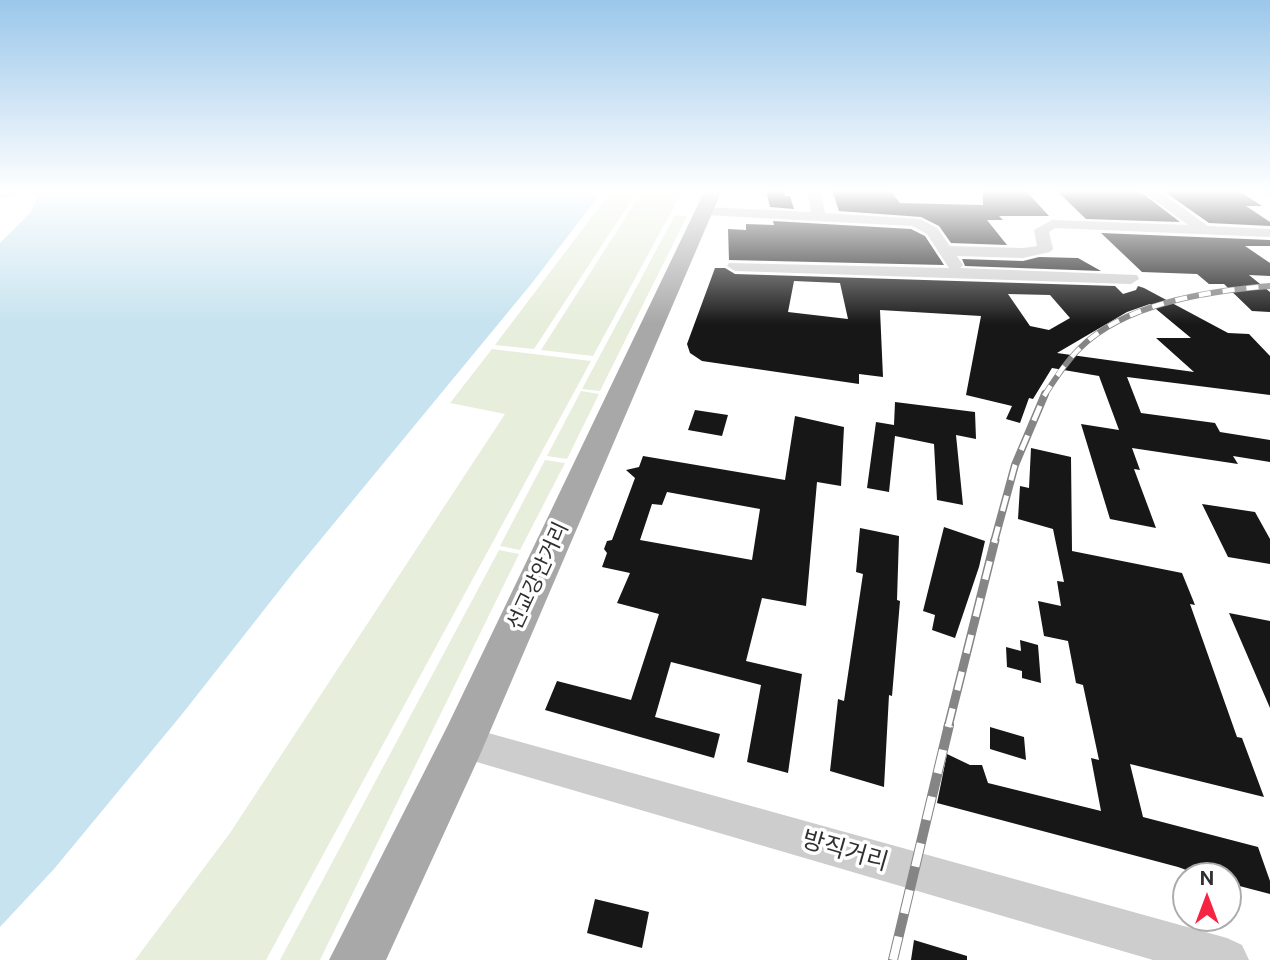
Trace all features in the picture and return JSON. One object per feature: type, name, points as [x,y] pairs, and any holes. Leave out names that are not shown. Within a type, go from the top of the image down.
[{"type":"main road","name":"선교강안거리","points":[[357,960],[463,742],[694,235]]},
{"type":"street","points":[[935,235],[960,274]]},
{"type":"street","points":[[947,251],[1023,253],[1045,249],[1042,235]]},
{"type":"street","points":[[735,267],[1131,279]]},
{"type":"street","name":"방직거리","points":[[463,742],[1227,960]]},
{"type":"green space","points":[[578,235],[609,235],[534,349],[495,345]]},
{"type":"green space","points":[[614,235],[659,235],[593,356],[541,350]]},
{"type":"green space","points":[[664,235],[678,235],[600,391],[582,389]]},
{"type":"green space","points":[[492,349],[591,361],[266,960],[135,960],[230,833],[505,414],[450,403]]},
{"type":"green space","points":[[581,391],[599,394],[567,459],[547,456]]},
{"type":"green space","points":[[545,460],[565,463],[520,550],[500,546]]},
{"type":"green space","points":[[499,550],[519,554],[320,960],[280,960]]},
{"type":"water","points":[[8,235],[569,235],[293,573],[183,713],[54,869],[0,927],[0,243]]},
{"type":"building","points":[[728,235],[923,235],[944,265],[729,260]]},
{"type":"building","points":[[945,235],[999,235],[1007,245],[951,243]]},
{"type":"building","points":[[1103,235],[1270,240],[1270,246],[1245,246],[1270,263],[1270,276],[1249,275],[1270,292],[1270,312],[1252,311],[1224,284],[1209,284],[1197,274],[1142,272]]},
{"type":"building","points":[[1039,257],[1078,258],[1101,271],[965,266],[962,259],[1023,261]]},
{"type":"building","points":[[715,268],[725,268],[735,274],[1115,286],[1123,294],[1136,290],[1138,286],[1228,333],[1249,334],[1270,356],[1270,395],[1127,377],[1141,413],[1215,423],[1220,432],[1270,440],[1270,462],[1233,456],[1238,464],[1132,448],[1140,470],[1134,469],[1156,528],[1110,519],[1081,424],[1119,430],[1099,376],[1052,368],[1033,399],[1029,398],[1020,423],[1006,419],[1012,406],[966,395],[981,316],[880,310],[883,377],[859,374],[859,384],[702,361],[690,353],[687,344]],"holes":[[[794,281],[840,283],[848,319],[788,312]],[[1008,294],[1050,295],[1070,318],[1049,330],[1030,326]],[[1150,304],[1191,338],[1156,338],[1194,372],[1057,353],[1127,312]]]},
{"type":"building","points":[[895,402],[975,412],[976,439],[956,435],[963,505],[937,500],[934,444],[895,436],[889,492],[867,488],[876,422],[894,425]]},
{"type":"building","points":[[695,410],[728,415],[722,436],[688,430]]},
{"type":"building","points":[[795,416],[844,427],[841,486],[817,482],[806,606],[762,598],[746,661],[802,674],[788,773],[747,762],[761,685],[671,662],[655,717],[720,734],[714,758],[545,710],[557,681],[631,700],[659,614],[617,603],[630,573],[602,567],[607,553],[604,549],[607,541],[612,540],[635,478],[626,470],[639,467],[643,456],[785,480]],"holes":[[[667,492],[760,509],[752,560],[640,540],[652,504],[662,505]]]},
{"type":"building","points":[[1031,448],[1071,457],[1072,551],[1182,573],[1195,605],[1190,604],[1237,737],[1242,738],[1264,797],[1130,764],[1143,817],[1258,847],[1270,881],[1270,894],[1242,887],[1242,862],[1172,862],[1172,865],[937,803],[947,754],[970,765],[982,765],[988,783],[1101,811],[1091,758],[1099,760],[1083,685],[1076,683],[1068,641],[1044,636],[1038,601],[1061,606],[1057,581],[1064,582],[1053,529],[1018,519],[1020,486],[1029,488]]},
{"type":"building","points":[[1202,504],[1255,512],[1270,539],[1270,564],[1228,557]]},
{"type":"building","points":[[944,527],[985,541],[955,638],[932,630],[935,615],[923,611]]},
{"type":"building","points":[[860,528],[899,536],[897,600],[900,601],[892,696],[889,695],[884,787],[830,771],[838,699],[844,701],[863,574],[856,572]]},
{"type":"building","points":[[1229,613],[1270,621],[1270,708]]},
{"type":"building","points":[[1020,640],[1038,645],[1041,683],[1022,678],[1022,671],[1007,667],[1006,647],[1021,651]]},
{"type":"building","points":[[990,727],[1024,737],[1026,760],[990,749]]},
{"type":"building","points":[[595,899],[649,912],[642,948],[587,933]]},
{"type":"building","points":[[914,940],[967,956],[967,960],[911,960]]},
{"type":"railway","points":[[1044,395],[1079,349],[1119,320],[1168,302],[1221,291],[1270,286]]},
{"type":"railway","points":[[994,542],[1015,465],[1044,395]]},
{"type":"railway","points":[[948,727],[995,540]]},
{"type":"railway","points":[[893,960],[949,725]]}]
